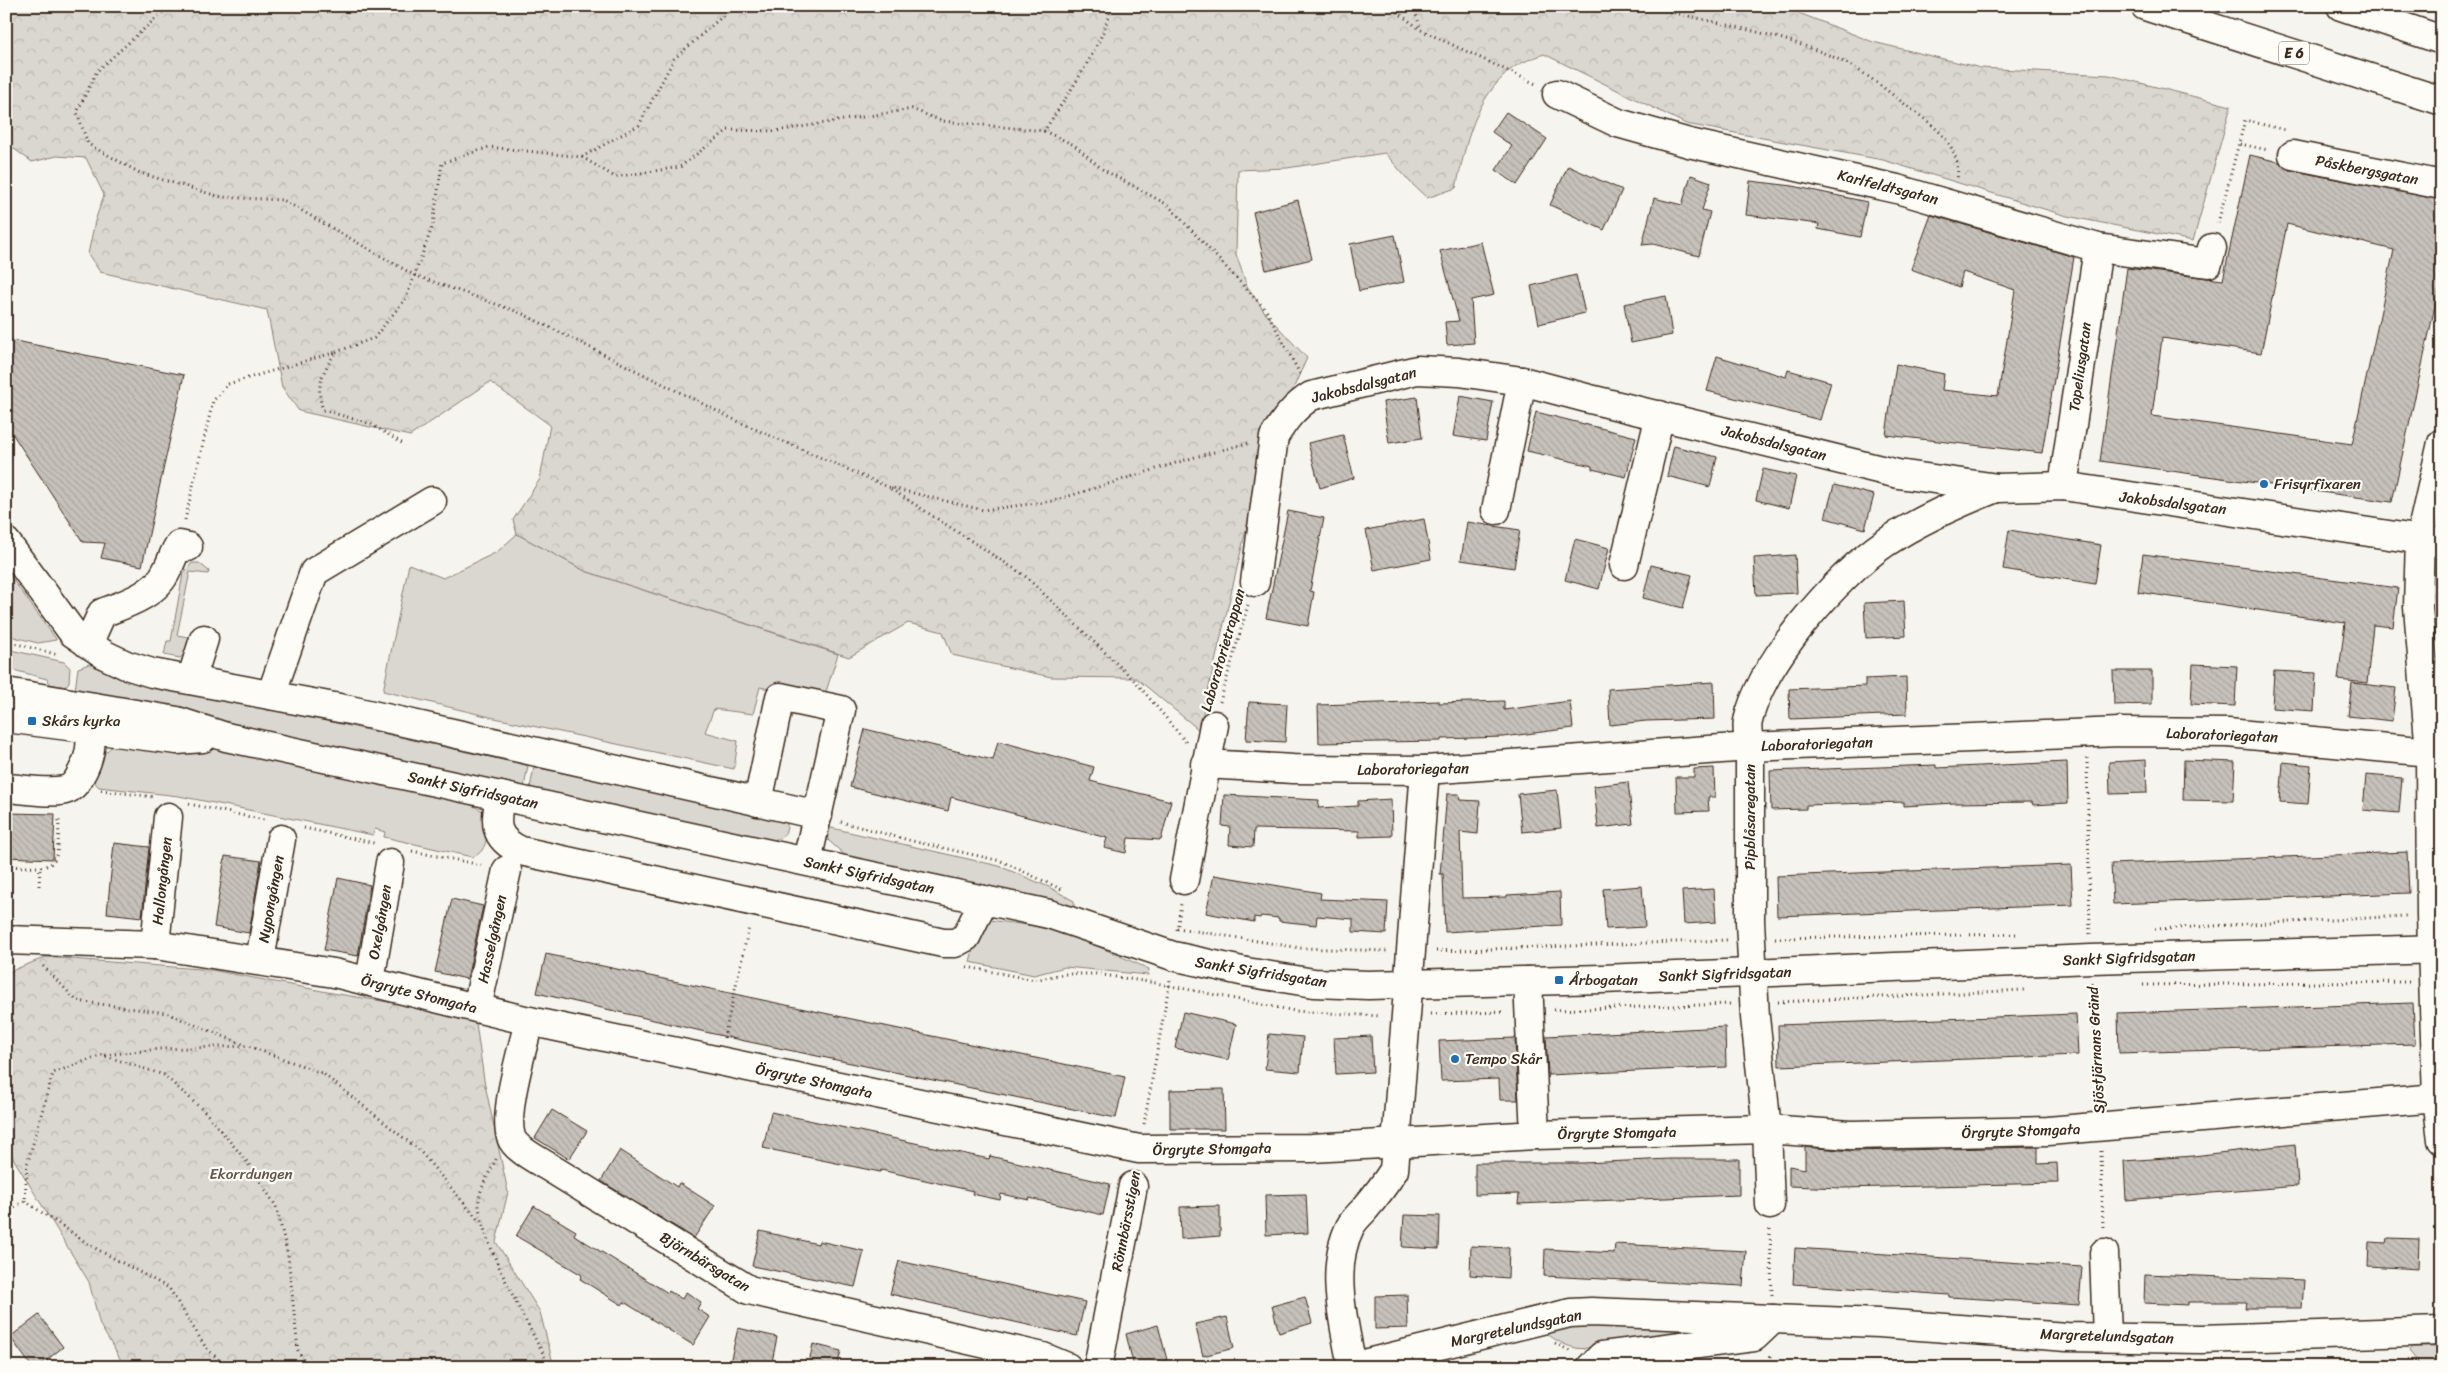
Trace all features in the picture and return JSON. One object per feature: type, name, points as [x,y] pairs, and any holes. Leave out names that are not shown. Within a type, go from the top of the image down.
[{"type":"main road","name":"E 6","points":[[2146,6],[2442,101]]},
{"type":"main road","points":[[2342,6],[2442,40]]},
{"type":"main road","name":"Karlfeldtsgatan","points":[[1557,94],[1618,123],[1688,143],[1838,174],[1952,204],[2098,248],[2208,263],[2212,248]]},
{"type":"main road","name":"Påskbergsgatan","points":[[2293,155],[2442,185]]},
{"type":"main road","name":"Topeliusgatan","points":[[2063,486],[2098,248]]},
{"type":"main road","name":"Jakobsdalsgatan","points":[[1255,582],[1274,437],[1285,419],[1297,406],[1311,396],[1417,370],[1459,372],[1522,380],[1898,474],[1998,488],[2063,486],[2431,541]]},
{"type":"main road","points":[[1496,510],[1522,380]]},
{"type":"main road","points":[[1624,565],[1660,415]]},
{"type":"main road","points":[[2442,443],[2431,541],[2418,607],[2430,752],[2431,915],[2437,950],[2437,1098],[2442,1140]]},
{"type":"main road","name":"Pipblåsaregatan","points":[[1770,1206],[1767,1129],[1755,1017],[1751,939],[1750,747],[1747,722],[1756,696],[1791,640],[1839,581],[1884,544],[1954,504],[1998,488]]},
{"type":"main road","points":[[271,695],[314,572],[432,501]]},
{"type":"main road","points":[[6,542],[73,633],[88,644],[126,665],[152,673],[350,710],[818,815]]},
{"type":"main road","points":[[88,644],[102,613],[136,599],[155,586],[167,571],[173,554],[183,546]]},
{"type":"main road","points":[[191,680],[204,639]]},
{"type":"main road","name":"Sankt Sigfridsgatan","points":[[6,692],[86,718]]},
{"type":"main road","points":[[758,802],[780,697],[841,710],[807,861]]},
{"type":"main road","name":"Sankt Sigfridsgatan","points":[[6,718],[177,721],[226,737],[1048,914],[1173,956],[1314,983],[1409,984],[1754,972],[2090,946],[2437,950]]},
{"type":"main road","points":[[6,788],[67,790],[76,782],[87,764],[92,747],[86,718]]},
{"type":"main road","points":[[1184,880],[1214,725]]},
{"type":"main road","name":"Laboratoriegatan","points":[[1205,764],[1293,770],[1425,770],[1750,747],[2087,733],[2228,733],[2430,752]]},
{"type":"main road","points":[[1352,1367],[1343,1320],[1340,1275],[1342,1247],[1350,1226],[1384,1187],[1394,1170],[1425,770]]},
{"type":"main road","points":[[500,796],[497,828],[501,838],[509,845],[521,851],[943,943],[955,943],[966,937],[984,900]]},
{"type":"main road","name":"Hallongången","points":[[155,945],[168,817]]},
{"type":"main road","name":"Nypongången","points":[[260,960],[281,838]]},
{"type":"main road","name":"Oxelgången","points":[[370,981],[390,863]]},
{"type":"main road","name":"Hasselgången","points":[[477,1008],[507,870]]},
{"type":"main road","name":"Örgryte Stomgata","points":[[12,940],[155,945],[260,960],[370,981],[529,1021],[1083,1139],[1139,1149],[1312,1148],[1534,1134],[1767,1129],[1851,1136],[2100,1128],[2437,1098]]},
{"type":"main road","points":[[1528,981],[1534,1134]]},
{"type":"main road","name":"Björnbärsgatan","points":[[529,1021],[514,1089],[510,1117],[511,1138],[518,1147],[547,1166],[749,1290],[1043,1357],[1067,1367]]},
{"type":"main road","name":"Rönnbärsstigen","points":[[1098,1367],[1133,1186]]},
{"type":"main road","points":[[2104,1253],[2107,1337]]},
{"type":"main road","name":"Margretelundsgatan","points":[[1352,1367],[1570,1313],[1601,1312],[1880,1323],[2067,1336],[2201,1339],[2442,1331]]},
{"type":"main road","points":[[1591,1367],[1602,1356],[1754,1337],[1774,1319]]},
{"type":"path","points":[[176,6],[163,12],[97,71],[77,112],[88,144],[140,173],[221,197],[283,200],[414,275],[521,313],[737,421],[888,487],[1024,575],[1136,682],[1205,764]]},
{"type":"path","points":[[582,157],[639,125],[674,59],[734,6]]},
{"type":"path","points":[[1044,131],[1076,80],[1110,18],[1111,6]]},
{"type":"path","points":[[1389,6],[1421,30],[1557,94]]},
{"type":"path","points":[[1413,6],[1421,30]]},
{"type":"path","points":[[1646,6],[1778,38],[1846,63],[1929,122],[1950,142],[1955,154],[1958,175],[1952,204]]},
{"type":"path","points":[[183,546],[213,401],[228,384],[336,352],[374,338],[406,298],[433,226],[442,163],[490,147],[582,157],[615,177],[680,167],[728,130],[776,132],[912,109],[942,121],[1044,131],[1074,145],[1102,169],[1168,204],[1266,310],[1311,396]]},
{"type":"path","points":[[2212,248],[2245,120],[2288,131],[2293,155]]},
{"type":"path","points":[[336,352],[324,369],[318,395],[323,410],[371,424],[405,446]]},
{"type":"path","points":[[888,487],[983,510],[1053,500],[1195,457],[1274,437]]},
{"type":"path","name":"Laboratorietrappan","points":[[1214,725],[1255,582]]},
{"type":"path","name":"Sjöstjärnans Gränd","points":[[2087,733],[2090,946],[2100,1128],[2104,1253]]},
{"type":"path","points":[[6,866],[49,867],[54,862],[58,845],[59,814]]},
{"type":"path","points":[[818,815],[912,841],[1001,860],[1068,892]]},
{"type":"path","points":[[39,886],[40,868]]},
{"type":"path","points":[[1173,956],[1184,880]]},
{"type":"path","points":[[2148,930],[2431,915]]},
{"type":"path","points":[[719,1060],[750,922]]},
{"type":"path","points":[[1169,927],[1300,948],[1411,952],[1751,939],[2022,934]]},
{"type":"path","points":[[2080,933],[2090,946],[2099,932]]},
{"type":"path","points":[[12,940],[77,1001],[166,1013],[322,1073],[419,1150],[480,1222],[550,1367]]},
{"type":"path","name":"Rönnbärsstigen","points":[[1139,1149],[1170,987],[1173,956]]},
{"type":"path","points":[[25,1201],[27,1165],[53,1073],[102,1055],[159,1049],[248,1046]]},
{"type":"path","points":[[102,1055],[164,1074],[206,1113],[248,1163],[276,1206],[288,1254],[298,1350],[307,1367]]},
{"type":"path","points":[[480,1222],[479,1197],[497,1157]]},
{"type":"path","points":[[6,1212],[25,1201]]},
{"type":"path","points":[[25,1201],[93,1247],[169,1288],[206,1348],[227,1367]]},
{"type":"path","points":[[1770,1206],[1770,1266]]},
{"type":"green space","points":[[6,6],[1781,6],[1873,42],[1981,68],[2109,75],[2231,106],[2193,241],[2067,216],[1883,160],[1686,124],[1544,54],[1513,68],[1489,93],[1480,108],[1468,139],[1456,188],[1427,198],[1410,182],[1385,153],[1287,168],[1238,170],[1236,254],[1247,286],[1266,314],[1307,358],[1264,453],[1199,730],[1136,678],[1051,677],[952,655],[943,632],[908,623],[849,657],[585,571],[517,534],[513,520],[540,479],[550,425],[490,382],[410,436],[299,411],[282,387],[267,310],[100,272],[88,254],[95,221],[104,195],[86,158],[57,156],[32,162],[6,143]]},
{"type":"green space","points":[[517,534],[585,571],[838,654],[823,701],[760,687],[753,714],[714,709],[705,732],[738,741],[734,769],[490,717],[383,691],[409,564],[443,578],[497,552]]},
{"type":"green space","points":[[192,563],[199,563],[209,571],[208,574],[190,572],[177,635],[194,638],[188,652],[180,658],[164,655],[167,641],[171,641],[183,574]]},
{"type":"green space","points":[[6,570],[56,640],[38,643],[6,635]]},
{"type":"green space","points":[[6,649],[64,662],[70,668],[69,682],[65,687],[50,684],[47,679],[6,668]]},
{"type":"green space","points":[[89,664],[132,678],[522,764],[528,766],[524,787],[255,729],[74,698],[78,668]]},
{"type":"green space","points":[[115,744],[172,744],[225,750],[305,765],[451,798],[465,802],[485,813],[487,832],[485,845],[478,854],[472,857],[384,837],[385,832],[375,829],[373,835],[179,796],[99,787],[95,783],[95,771],[101,758]]},
{"type":"green space","points":[[534,767],[785,820],[787,823],[786,830],[780,838],[770,840],[535,790],[530,788]]},
{"type":"green space","points":[[827,827],[999,866],[1049,887],[1074,901],[1074,906],[847,857],[828,840]]},
{"type":"green space","points":[[990,920],[1034,926],[1075,936],[1149,969],[1148,975],[1065,967],[1034,975],[970,962],[977,932]]},
{"type":"green space","name":"Ekorrdungen","points":[[46,957],[212,970],[338,994],[475,1016],[484,1080],[508,1192],[496,1242],[540,1312],[554,1367],[125,1367],[100,1325],[89,1282],[13,1158],[6,1137],[6,976],[11,971]]},
{"type":"green space","points":[[1582,1324],[1758,1327],[1585,1348],[1567,1345],[1546,1333]]},
{"type":"green space","points":[[2411,1347],[2442,1347],[2442,1367],[2422,1367],[2409,1351]]},
{"type":"building","points":[[1506,112],[1547,139],[1517,185],[1496,170],[1512,146],[1492,132]]},
{"type":"building","points":[[2250,155],[2279,162],[2290,170],[2442,200],[2442,274],[2392,502],[2100,461],[2127,268],[2223,280]],"holes":[[[2287,224],[2394,250],[2352,444],[2152,416],[2162,338],[2261,353]]]},
{"type":"building","points":[[1568,166],[1622,190],[1604,230],[1550,205]]},
{"type":"building","points":[[1691,175],[1711,182],[1702,210],[1710,212],[1699,256],[1653,244],[1642,245],[1654,198],[1682,205]]},
{"type":"building","points":[[1750,181],[1793,186],[1867,202],[1860,237],[1818,229],[1819,224],[1746,215]]},
{"type":"building","points":[[1298,200],[1312,259],[1266,270],[1253,212]]},
{"type":"building","points":[[1931,215],[2074,257],[2042,453],[1886,435],[1896,364],[1944,374],[1942,390],[1998,396],[2015,290],[1963,272],[1959,287],[1911,269]]},
{"type":"building","points":[[1395,235],[1404,282],[1359,291],[1350,244]]},
{"type":"building","points":[[1481,242],[1494,295],[1471,300],[1474,343],[1447,345],[1445,322],[1459,321],[1440,251]]},
{"type":"building","points":[[1576,275],[1585,313],[1539,324],[1531,286]]},
{"type":"building","points":[[1666,296],[1672,335],[1631,343],[1624,304]]},
{"type":"building","points":[[6,339],[184,375],[142,566],[101,558],[105,543],[83,542],[6,424]]},
{"type":"building","points":[[1717,356],[1786,377],[1788,370],[1831,382],[1820,420],[1707,391]]},
{"type":"building","points":[[1460,396],[1493,402],[1486,441],[1453,436]]},
{"type":"building","points":[[1417,397],[1422,438],[1389,443],[1383,402]]},
{"type":"building","points":[[1536,412],[1636,437],[1626,477],[1592,469],[1592,466],[1527,451]]},
{"type":"building","points":[[1343,435],[1354,478],[1320,488],[1308,443]]},
{"type":"building","points":[[1674,446],[1717,457],[1710,487],[1667,476]]},
{"type":"building","points":[[1763,469],[1796,476],[1789,508],[1756,500]]},
{"type":"building","points":[[1834,485],[1874,495],[1865,529],[1825,518]]},
{"type":"building","points":[[1288,511],[1324,518],[1310,591],[1314,592],[1308,626],[1266,618]]},
{"type":"building","points":[[1424,519],[1431,559],[1374,570],[1366,530]]},
{"type":"building","points":[[1467,522],[1520,530],[1514,568],[1461,560]]},
{"type":"building","points":[[2009,530],[2101,545],[2095,584],[2003,569]]},
{"type":"building","points":[[1575,539],[1609,548],[1599,589],[1565,580]]},
{"type":"building","points":[[2143,554],[2398,588],[2393,627],[2373,625],[2367,683],[2338,680],[2345,623],[2138,592]]},
{"type":"building","points":[[1795,555],[1797,593],[1756,595],[1754,558]]},
{"type":"building","points":[[1651,565],[1692,575],[1683,608],[1643,598]]},
{"type":"building","points":[[1904,601],[1906,636],[1866,638],[1864,603]]},
{"type":"building","points":[[2193,664],[2237,666],[2235,706],[2191,704]]},
{"type":"building","points":[[2113,671],[2152,671],[2152,704],[2114,705]]},
{"type":"building","points":[[2274,671],[2316,673],[2314,711],[2272,708]]},
{"type":"building","points":[[1906,677],[1907,714],[1790,719],[1789,689],[1865,686],[1865,679]]},
{"type":"building","points":[[1714,682],[1715,719],[1646,721],[1610,725],[1608,689]]},
{"type":"building","points":[[2352,683],[2396,688],[2392,721],[2348,716]]},
{"type":"building","points":[[1439,701],[1439,703],[1504,701],[1504,710],[1570,701],[1573,728],[1503,737],[1441,739],[1441,741],[1319,743],[1318,705]]},
{"type":"building","points":[[1249,702],[1287,704],[1285,742],[1246,740]]},
{"type":"building","points":[[865,729],[993,760],[998,741],[1094,767],[1090,781],[1171,801],[1161,840],[1128,838],[1126,853],[1104,848],[1107,838],[951,797],[948,811],[850,787]]},
{"type":"building","points":[[2146,760],[2147,793],[2110,794],[2109,762]]},
{"type":"building","points":[[2184,760],[2235,762],[2233,801],[2183,800]]},
{"type":"building","points":[[2067,762],[2068,803],[2033,805],[2032,802],[1955,803],[1904,806],[1904,802],[1806,805],[1806,809],[1771,810],[1770,771],[1936,765],[1936,768]]},
{"type":"building","points":[[2283,762],[2311,765],[2308,804],[2280,802]]},
{"type":"building","points":[[1714,768],[1715,797],[1708,797],[1709,811],[1677,812],[1676,777],[1694,777],[1694,769]]},
{"type":"building","points":[[2366,775],[2402,778],[2399,813],[2363,810]]},
{"type":"building","points":[[1628,782],[1633,824],[1598,828],[1594,786]]},
{"type":"building","points":[[1557,790],[1561,828],[1522,832],[1518,794]]},
{"type":"building","points":[[1447,794],[1459,794],[1460,800],[1480,801],[1478,834],[1460,832],[1462,898],[1507,897],[1507,895],[1560,892],[1561,925],[1445,932],[1443,874],[1440,874]]},
{"type":"building","points":[[1224,795],[1319,800],[1318,808],[1358,806],[1358,801],[1391,799],[1392,836],[1359,837],[1359,831],[1254,829],[1253,847],[1229,845],[1230,827],[1222,826]]},
{"type":"building","points":[[6,813],[55,814],[53,859],[6,857]]},
{"type":"building","points":[[114,843],[149,847],[142,917],[107,913]]},
{"type":"building","points":[[2407,852],[2409,893],[2113,904],[2111,864]]},
{"type":"building","points":[[225,856],[261,861],[249,933],[214,927]]},
{"type":"building","points":[[2071,865],[2073,905],[1777,916],[1776,876]]},
{"type":"building","points":[[1214,875],[1321,893],[1320,899],[1388,902],[1386,934],[1353,932],[1353,919],[1317,916],[1316,925],[1279,921],[1279,918],[1261,916],[1260,918],[1254,917],[1254,922],[1206,913]]},
{"type":"building","points":[[338,878],[370,885],[358,956],[324,950]]},
{"type":"building","points":[[1642,886],[1645,927],[1606,929],[1603,889]]},
{"type":"building","points":[[1714,889],[1716,922],[1684,924],[1682,891]]},
{"type":"building","points":[[452,899],[483,906],[467,979],[435,972]]},
{"type":"building","points":[[546,954],[1125,1077],[1116,1118],[740,1040],[537,993]]},
{"type":"building","points":[[2413,1003],[2415,1044],[2119,1053],[2118,1013]]},
{"type":"building","points":[[1183,1012],[1236,1024],[1228,1060],[1175,1048]]},
{"type":"building","points":[[2076,1014],[2078,1055],[1779,1066],[1778,1025]]},
{"type":"building","points":[[1725,1027],[1726,1067],[1548,1075],[1546,1036]]},
{"type":"building","points":[[1269,1034],[1303,1037],[1300,1072],[1265,1069]]},
{"type":"building","points":[[1371,1036],[1373,1072],[1336,1074],[1334,1038]]},
{"type":"building","points":[[1515,1038],[1518,1100],[1500,1100],[1499,1079],[1441,1081],[1439,1041]]},
{"type":"building","points":[[1224,1089],[1225,1129],[1170,1129],[1170,1090]]},
{"type":"building","points":[[552,1110],[587,1131],[569,1159],[535,1138]]},
{"type":"building","points":[[771,1112],[989,1159],[990,1156],[1110,1184],[1103,1215],[1029,1198],[1029,1200],[1001,1194],[1000,1200],[972,1194],[973,1191],[881,1170],[880,1172],[763,1148]]},
{"type":"building","points":[[2295,1144],[2298,1186],[2126,1200],[2124,1161],[2193,1156]]},
{"type":"building","points":[[1805,1147],[1851,1151],[2038,1147],[2038,1164],[2057,1163],[2058,1183],[1842,1188],[1789,1186],[1789,1166],[1805,1169]]},
{"type":"building","points":[[620,1150],[677,1187],[679,1183],[715,1206],[694,1238],[601,1181]]},
{"type":"building","points":[[1670,1159],[1739,1159],[1739,1195],[1518,1204],[1519,1194],[1475,1195],[1475,1163],[1583,1163]]},
{"type":"building","points":[[1306,1194],[1308,1233],[1266,1235],[1265,1195]]},
{"type":"building","points":[[534,1206],[576,1231],[574,1235],[668,1293],[669,1291],[682,1299],[686,1292],[701,1302],[697,1309],[710,1317],[693,1345],[624,1302],[622,1305],[580,1279],[582,1275],[516,1236]]},
{"type":"building","points":[[1220,1206],[1220,1236],[1181,1239],[1180,1207]]},
{"type":"building","points":[[1404,1215],[1440,1216],[1439,1249],[1402,1247]]},
{"type":"building","points":[[760,1231],[818,1244],[819,1241],[864,1251],[855,1287],[752,1266]]},
{"type":"building","points":[[2388,1238],[2419,1239],[2418,1269],[2368,1266],[2369,1242],[2387,1243]]},
{"type":"building","points":[[1615,1244],[1746,1251],[1743,1286],[1544,1276],[1545,1249],[1614,1253]]},
{"type":"building","points":[[1471,1246],[1509,1248],[1508,1278],[1470,1275]]},
{"type":"building","points":[[1795,1248],[2082,1267],[2079,1305],[1949,1297],[1949,1295],[1793,1284]]},
{"type":"building","points":[[899,1261],[1085,1302],[1077,1336],[890,1294]]},
{"type":"building","points":[[2145,1274],[2304,1280],[2302,1308],[2245,1308],[2246,1302],[2188,1302],[2188,1305],[2144,1303]]},
{"type":"building","points":[[1407,1295],[1408,1328],[1375,1329],[1375,1296]]},
{"type":"building","points":[[1305,1297],[1312,1323],[1279,1333],[1272,1306]]},
{"type":"building","points":[[39,1315],[63,1347],[38,1367],[32,1367],[10,1337]]},
{"type":"building","points":[[1227,1317],[1234,1348],[1203,1356],[1195,1324]]},
{"type":"building","points":[[1158,1325],[1167,1360],[1134,1367],[1126,1334]]},
{"type":"building","points":[[738,1328],[777,1337],[771,1367],[729,1367]]},
{"type":"building","points":[[813,1344],[841,1351],[837,1367],[808,1367]]},
{"type":"place","name":"Frisyrfixaren","points":[[2264,484]]},
{"type":"place","name":"Skårs kyrka","points":[[32,721]]},
{"type":"place","name":"Årbogatan","points":[[1559,980]]},
{"type":"place","name":"Tempo Skår","points":[[1455,1059]]}]
